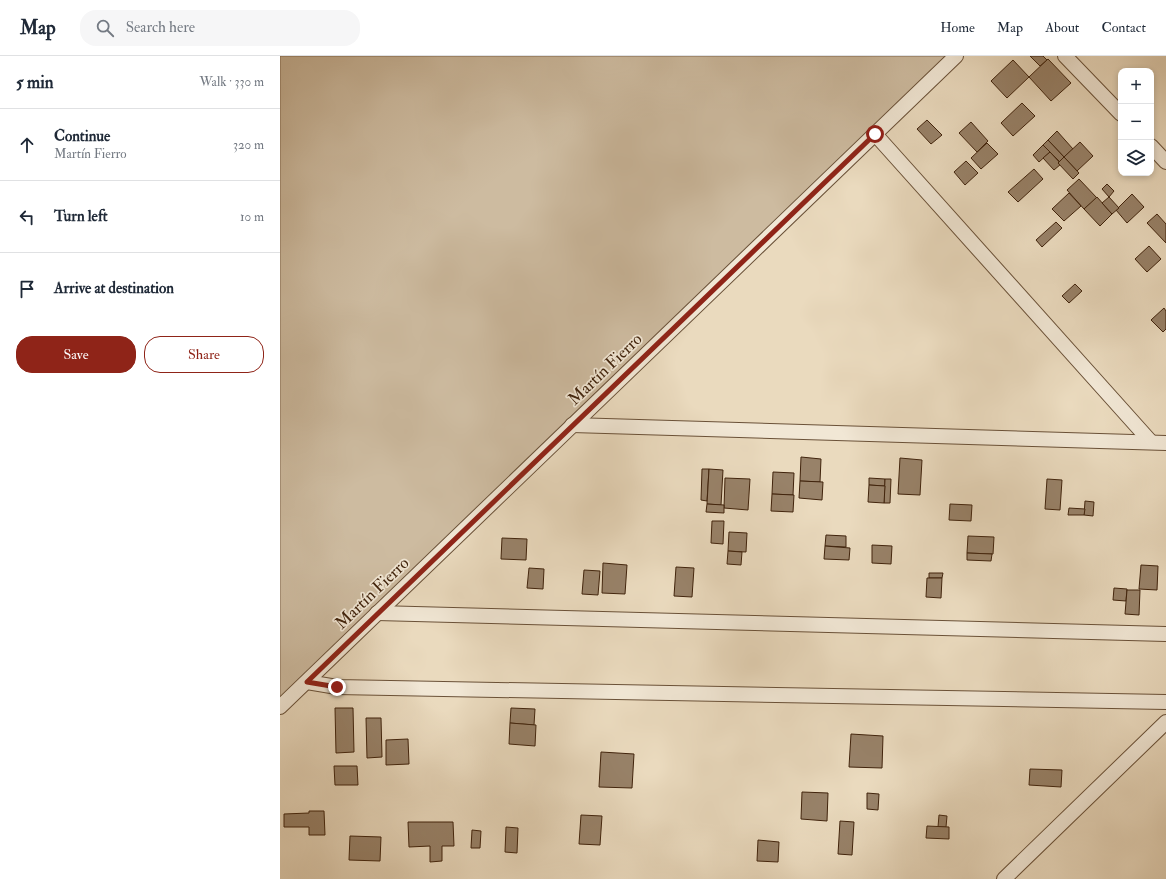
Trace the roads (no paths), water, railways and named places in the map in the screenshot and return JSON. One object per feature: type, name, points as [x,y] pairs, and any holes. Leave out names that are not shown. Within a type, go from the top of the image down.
[{"type":"street","name":"Martín Fierro","points":[[280,707],[956,56]]},
{"type":"street","points":[[1065,56],[1118,111]]},
{"type":"street","points":[[875,134],[1151,442]]},
{"type":"street","points":[[1154,149],[1166,162]]},
{"type":"street","points":[[572,425],[1166,443]]},
{"type":"street","points":[[377,613],[1166,634]]},
{"type":"street","points":[[307,682],[337,687],[1166,702]]},
{"type":"street","points":[[1004,879],[1166,722]]}]
